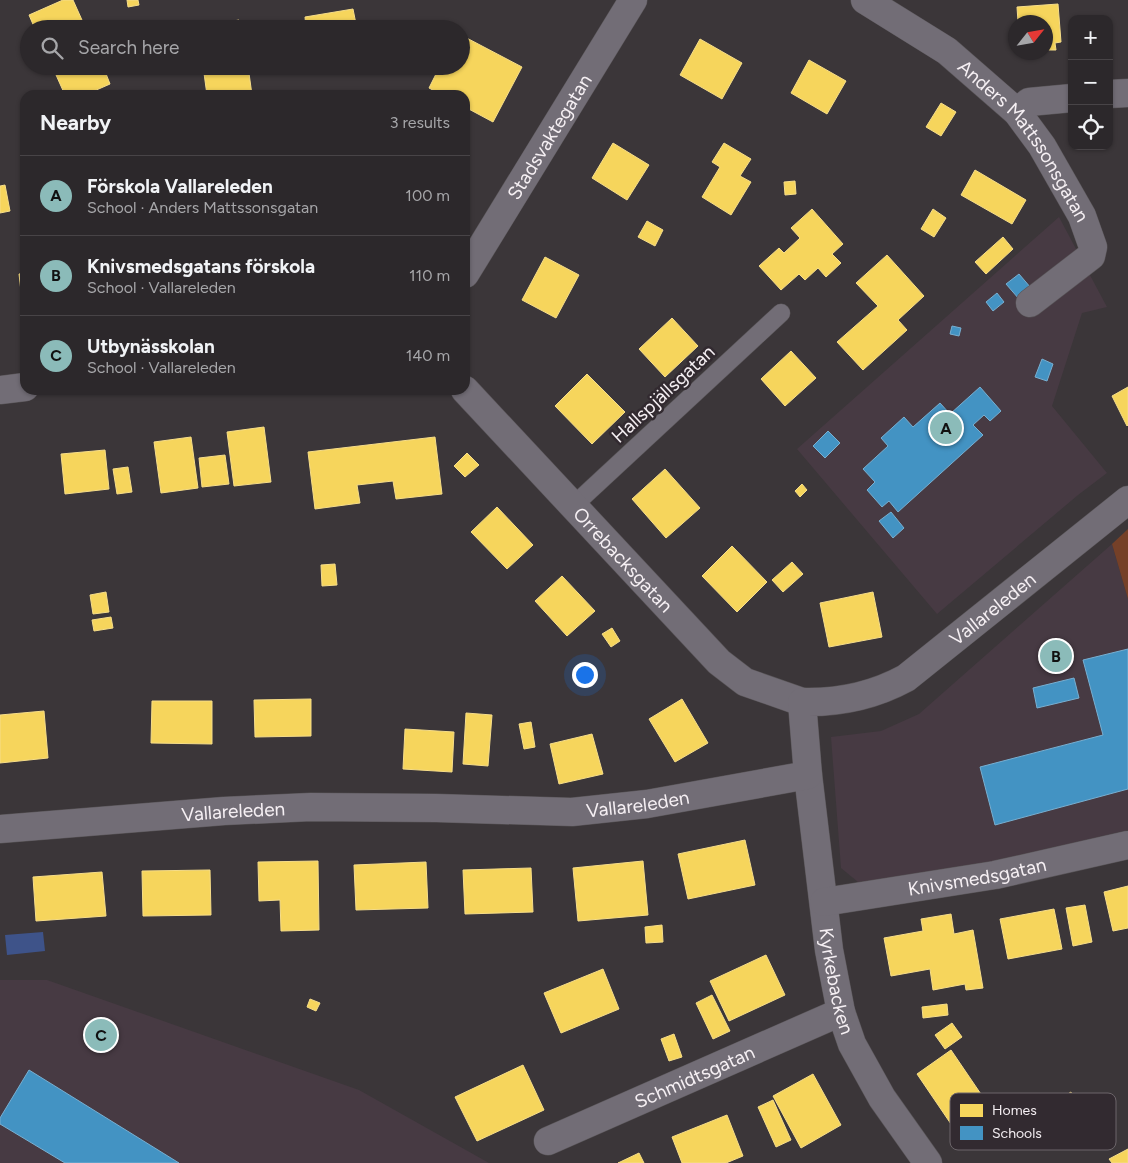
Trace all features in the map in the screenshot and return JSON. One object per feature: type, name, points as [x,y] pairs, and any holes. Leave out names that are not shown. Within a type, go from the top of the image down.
[{"type":"street","name":"Stadsvaktegatan","points":[[470,266],[633,0]]},
{"type":"street","name":"Anders Mattssonsgatan","points":[[865,0],[947,51],[1017,112],[1042,146],[1067,187],[1082,216],[1093,247],[1091,256],[1030,303]]},
{"type":"street","points":[[1113,94],[1128,92]]},
{"type":"street","points":[[1017,112],[1029,102],[1068,98]]},
{"type":"street","points":[[0,390],[20,388]]},
{"type":"street","name":"Orrebacksgatan","points":[[470,395],[719,662],[745,682],[802,702]]},
{"type":"street","name":"Vallareleden","points":[[802,702],[827,703],[861,697],[880,691],[906,678],[1128,500]]},
{"type":"street","points":[[802,702],[808,774]]},
{"type":"street","name":"Vallareleden","points":[[0,828],[224,810],[311,807],[572,812],[647,804],[808,774]]},
{"type":"street","name":"Kyrkebacken","points":[[808,774],[829,950],[840,1012],[852,1044],[882,1098],[928,1163]]},
{"type":"street","name":"Knivsmedsgatan","points":[[824,902],[995,875],[1128,845]]},
{"type":"street","name":"Schmidtsgatan","points":[[548,1141],[840,1012]]},
{"type":"lane","name":"Hallspjällsgatan","points":[[574,505],[781,313]]},
{"type":"shaded area","points":[[1059,217],[1107,307],[1082,313],[1052,406],[1107,473],[1078,495],[937,614],[797,449]]},
{"type":"shaded area","points":[[1128,529],[1128,599],[1112,544]]},
{"type":"shaded area","points":[[1112,544],[1128,599],[1128,830],[917,880],[858,882],[841,868],[831,737],[881,731],[919,714]]},
{"type":"shaded area","points":[[0,980],[47,980],[359,1090],[489,1163],[0,1163]]},
{"type":"water","points":[[43,932],[45,951],[7,955],[5,935]]},
{"type":"building: Homes","points":[[63,0],[73,0],[82,20],[31,20],[29,15]]},
{"type":"building: Homes","points":[[127,0],[138,0],[139,5],[128,7]]},
{"type":"building: Homes","points":[[1058,4],[1061,42],[1055,43],[1056,50],[1053,50],[1053,15],[1018,15],[1017,7]]},
{"type":"building: Homes","points":[[353,9],[355,20],[305,20],[305,17]]},
{"type":"building: Homes","points":[[700,39],[742,63],[722,99],[680,75]]},
{"type":"building: Homes","points":[[470,40],[522,67],[493,122],[470,110],[470,90],[433,90],[429,88],[436,75],[470,75]]},
{"type":"building: Homes","points":[[809,60],[846,81],[827,114],[791,93]]},
{"type":"building: Homes","points":[[56,75],[106,75],[110,84],[96,90],[63,90]]},
{"type":"building: Homes","points":[[204,75],[249,75],[251,90],[206,90]]},
{"type":"building: Homes","points":[[941,103],[956,112],[941,136],[926,127]]},
{"type":"building: Homes","points":[[613,143],[649,165],[627,200],[592,178]]},
{"type":"building: Homes","points":[[724,143],[751,159],[740,176],[751,182],[731,215],[702,197],[720,167],[712,162]]},
{"type":"building: Homes","points":[[975,170],[1026,200],[1012,224],[961,195]]},
{"type":"building: Homes","points":[[795,181],[796,194],[785,195],[784,182]]},
{"type":"building: Homes","points":[[5,185],[10,211],[0,213],[0,186]]},
{"type":"building: Homes","points":[[812,209],[843,244],[832,254],[841,263],[826,277],[818,268],[805,280],[799,274],[781,290],[759,266],[779,248],[784,253],[800,238],[791,228]]},
{"type":"building: Homes","points":[[933,209],[946,218],[934,237],[921,229]]},
{"type":"building: Homes","points":[[647,221],[663,230],[655,246],[638,237]]},
{"type":"building: Homes","points":[[1003,237],[1013,249],[986,274],[975,262]]},
{"type":"building: Homes","points":[[887,255],[924,296],[898,320],[907,330],[863,370],[837,342],[878,306],[856,283]]},
{"type":"building: Homes","points":[[545,257],[579,275],[556,318],[522,300]]},
{"type":"building: Homes","points":[[672,318],[698,346],[665,377],[639,349]]},
{"type":"building: Homes","points":[[791,351],[816,378],[785,406],[761,379]]},
{"type":"building: Homes","points":[[587,374],[625,412],[592,444],[555,406]]},
{"type":"building: Homes","points":[[1128,387],[1128,425],[1127,426],[1112,396]]},
{"type":"building: Homes","points":[[264,427],[271,482],[234,486],[227,432]]},
{"type":"building: Homes","points":[[191,437],[198,488],[161,493],[154,442]]},
{"type":"building: Homes","points":[[435,437],[442,494],[396,499],[393,481],[357,485],[360,503],[315,509],[308,452]]},
{"type":"building: Homes","points":[[105,450],[109,489],[65,494],[61,454]]},
{"type":"building: Homes","points":[[467,453],[479,465],[465,477],[454,466]]},
{"type":"building: Homes","points":[[225,455],[229,484],[202,487],[199,458]]},
{"type":"building: Homes","points":[[128,467],[132,492],[117,494],[113,469]]},
{"type":"building: Homes","points":[[665,469],[700,508],[666,538],[632,499]]},
{"type":"building: Homes","points":[[802,484],[807,490],[800,497],[795,491]]},
{"type":"building: Homes","points":[[497,507],[533,545],[507,569],[471,532]]},
{"type":"building: Homes","points":[[732,546],[767,582],[737,612],[702,576]]},
{"type":"building: Homes","points":[[792,562],[803,574],[783,592],[772,580]]},
{"type":"building: Homes","points":[[335,564],[337,585],[322,586],[321,565]]},
{"type":"building: Homes","points":[[562,576],[595,611],[567,636],[535,601]]},
{"type":"building: Homes","points":[[106,592],[109,612],[93,614],[90,595]]},
{"type":"building: Homes","points":[[873,592],[882,637],[829,647],[820,603]]},
{"type":"building: Homes","points":[[111,617],[113,628],[94,631],[92,620]]},
{"type":"building: Homes","points":[[612,628],[620,641],[611,647],[602,634]]},
{"type":"building: Homes","points":[[311,699],[311,736],[255,737],[254,700]]},
{"type":"building: Homes","points":[[682,699],[708,743],[675,762],[649,719]]},
{"type":"building: Homes","points":[[152,701],[212,701],[212,744],[151,743]]},
{"type":"building: Homes","points":[[44,711],[48,758],[0,763],[0,715]]},
{"type":"building: Homes","points":[[466,713],[492,715],[488,766],[463,764]]},
{"type":"building: Homes","points":[[531,722],[535,747],[524,749],[519,724]]},
{"type":"building: Homes","points":[[405,729],[454,732],[452,772],[403,769]]},
{"type":"building: Homes","points":[[592,734],[603,774],[559,784],[550,744]]},
{"type":"building: Homes","points":[[745,840],[755,885],[688,899],[678,854]]},
{"type":"building: Homes","points":[[318,861],[319,930],[281,931],[280,900],[259,901],[258,862]]},
{"type":"building: Homes","points":[[643,861],[648,915],[578,921],[573,868]]},
{"type":"building: Homes","points":[[426,862],[428,908],[356,910],[354,865]]},
{"type":"building: Homes","points":[[531,868],[533,912],[465,914],[463,870]]},
{"type":"building: Homes","points":[[210,870],[211,915],[143,916],[142,871]]},
{"type":"building: Homes","points":[[102,872],[106,916],[36,921],[33,877]]},
{"type":"building: Homes","points":[[1128,886],[1128,928],[1113,931],[1104,892]]},
{"type":"building: Homes","points":[[1085,905],[1092,942],[1073,946],[1066,908]]},
{"type":"building: Homes","points":[[1054,909],[1062,949],[1008,959],[1000,919]]},
{"type":"building: Homes","points":[[951,914],[954,934],[973,930],[983,988],[966,990],[965,984],[933,990],[930,969],[891,976],[884,938],[923,931],[921,919]]},
{"type":"building: Homes","points":[[662,925],[663,942],[646,943],[645,927]]},
{"type":"building: Homes","points":[[766,955],[785,995],[729,1021],[710,981]]},
{"type":"building: Homes","points":[[603,969],[619,1009],[561,1033],[544,993]]},
{"type":"building: Homes","points":[[712,995],[730,1031],[713,1039],[696,1003]]},
{"type":"building: Homes","points":[[310,999],[320,1003],[316,1011],[307,1007]]},
{"type":"building: Homes","points":[[947,1004],[948,1015],[923,1018],[922,1007]]},
{"type":"building: Homes","points":[[952,1023],[962,1037],[945,1049],[935,1035]]},
{"type":"building: Homes","points":[[674,1034],[682,1057],[669,1061],[661,1039]]},
{"type":"building: Homes","points":[[951,1050],[980,1093],[950,1093],[950,1123],[917,1074]]},
{"type":"building: Homes","points":[[523,1065],[544,1110],[477,1141],[455,1097]]},
{"type":"building: Homes","points":[[813,1074],[841,1125],[801,1148],[773,1096]]},
{"type":"building: Homes","points":[[773,1100],[791,1140],[776,1147],[758,1107]]},
{"type":"building: Homes","points":[[727,1115],[743,1156],[726,1163],[682,1163],[672,1137]]},
{"type":"building: Homes","points":[[1128,1149],[1128,1163],[1112,1163],[1109,1159]]},
{"type":"building: Homes","points":[[639,1153],[644,1163],[618,1163]]},
{"type":"building: Schools","points":[[1019,274],[1031,288],[1019,299],[1006,284]]},
{"type":"building: Schools","points":[[997,293],[1004,302],[993,311],[986,302]]},
{"type":"building: Schools","points":[[952,326],[961,328],[959,336],[950,334]]},
{"type":"building: Schools","points":[[1042,359],[1053,364],[1047,381],[1035,377]]},
{"type":"building: Schools","points":[[980,387],[1001,411],[990,421],[984,415],[973,425],[983,435],[898,512],[889,501],[882,507],[867,490],[875,482],[863,469],[888,446],[881,438],[904,417],[913,427],[940,403],[950,414]]},
{"type":"building: Schools","points":[[828,431],[840,443],[825,458],[813,446]]},
{"type":"building: Schools","points":[[891,512],[904,528],[893,538],[879,521]]},
{"type":"building: Schools","points":[[1128,649],[1128,789],[995,825],[980,767],[1103,735],[1083,660]]},
{"type":"building: Schools","points":[[1074,678],[1079,698],[1037,708],[1033,688]]},
{"type":"building: Schools","points":[[29,1070],[179,1163],[65,1163],[0,1124],[0,1118]]},
{"type":"place","name":"Förskola Vallareleden","points":[[946,428]]},
{"type":"place","name":"Knivsmedsgatans förskola","points":[[1056,656]]},
{"type":"place","name":"Utbynässkolan","points":[[101,1035]]}]
